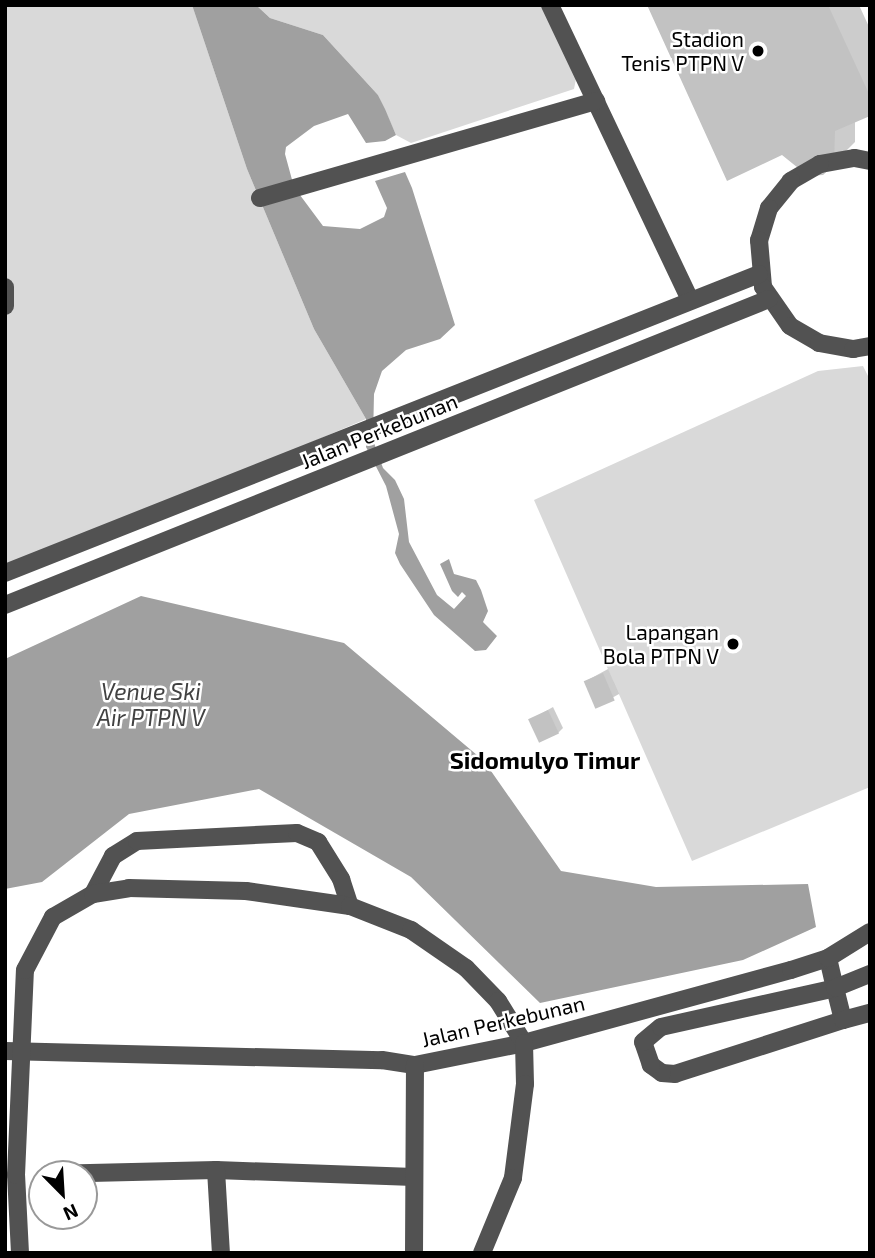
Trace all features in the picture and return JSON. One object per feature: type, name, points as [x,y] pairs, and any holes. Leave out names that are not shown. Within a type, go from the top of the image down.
[{"type":"lane","points":[[550,5],[689,298]]},
{"type":"lane","points":[[260,198],[596,101]]},
{"type":"lane","points":[[870,161],[855,158],[820,164],[791,181],[769,208],[758,240],[760,274],[769,299],[790,326],[819,343],[853,349],[870,346]]},
{"type":"lane","name":"Jalan Perkebunan","points":[[5,573],[379,425],[689,298],[760,274]]},
{"type":"lane","points":[[5,287],[5,306]]},
{"type":"lane","name":"Jalan Perkebunan","points":[[5,605],[769,299]]},
{"type":"lane","points":[[285,462],[297,488]]},
{"type":"lane","points":[[93,894],[113,856],[137,841],[297,833],[318,842],[341,879],[350,906]]},
{"type":"lane","points":[[20,1253],[12,1050],[24,970],[53,917],[93,894],[129,888],[246,891],[350,906],[411,930],[466,968],[498,1001],[524,1043],[525,1084],[513,1178],[482,1253]]},
{"type":"lane","name":"Jalan Perkebunan","points":[[12,1050],[382,1059],[415,1065],[524,1043],[828,958],[870,932]]},
{"type":"lane","points":[[828,958],[843,1020]]},
{"type":"lane","points":[[870,974],[835,988],[661,1027],[643,1042],[651,1065],[662,1073],[676,1074],[870,1013]]},
{"type":"lane","points":[[414,1253],[415,1065]]},
{"type":"lane","points":[[98,1173],[216,1170],[414,1177]]},
{"type":"lane","points":[[216,1170],[221,1253]]},
{"type":"lane","points":[[16,1175],[28,1175]]},
{"type":"shaded area","points":[[5,5],[192,5],[247,169],[314,329],[366,419],[5,573]]},
{"type":"shaded area","points":[[256,5],[543,5],[576,79],[574,89],[411,143],[396,135],[378,95],[323,35],[270,18]]},
{"type":"shaded area","name":"Lapangan Bola PTPN V","points":[[863,366],[870,380],[870,787],[692,861],[534,500],[818,371]]},
{"type":"water","points":[[192,5],[256,5],[270,18],[323,35],[378,95],[385,109],[396,135],[385,141],[366,143],[348,114],[314,126],[286,147],[285,154],[294,187],[323,226],[360,229],[384,217],[387,208],[375,181],[405,172],[412,188],[455,325],[440,339],[406,350],[382,371],[374,394],[373,440],[383,468],[395,480],[404,499],[409,542],[437,595],[454,609],[466,596],[462,592],[458,597],[452,591],[440,564],[449,559],[454,574],[476,580],[488,611],[483,622],[497,636],[486,650],[475,651],[434,615],[400,564],[395,553],[399,534],[386,486],[366,447],[366,419],[314,329],[247,169]]},
{"type":"water","name":"Venue Ski Air PTPN V","points":[[141,596],[344,643],[484,761],[561,871],[656,887],[808,884],[816,927],[743,960],[540,1003],[411,877],[259,789],[129,814],[42,882],[5,889],[5,659]]},
{"type":"building","name":"Stadion Tenis PTPN V","points":[[647,5],[828,5],[870,96],[870,116],[835,131],[834,165],[823,175],[808,176],[782,155],[727,181]]},
{"type":"building","points":[[603,673],[615,701],[595,709],[584,681]]},
{"type":"building","points":[[548,710],[559,734],[539,743],[528,719]]},
{"type":"place","name":"Stadion Tenis PTPN V","points":[[758,51]]},
{"type":"place","name":"Lapangan Bola PTPN V","points":[[733,644]]},
{"type":"district","name":"Sidomulyo Timur","points":[[545,760]]}]
